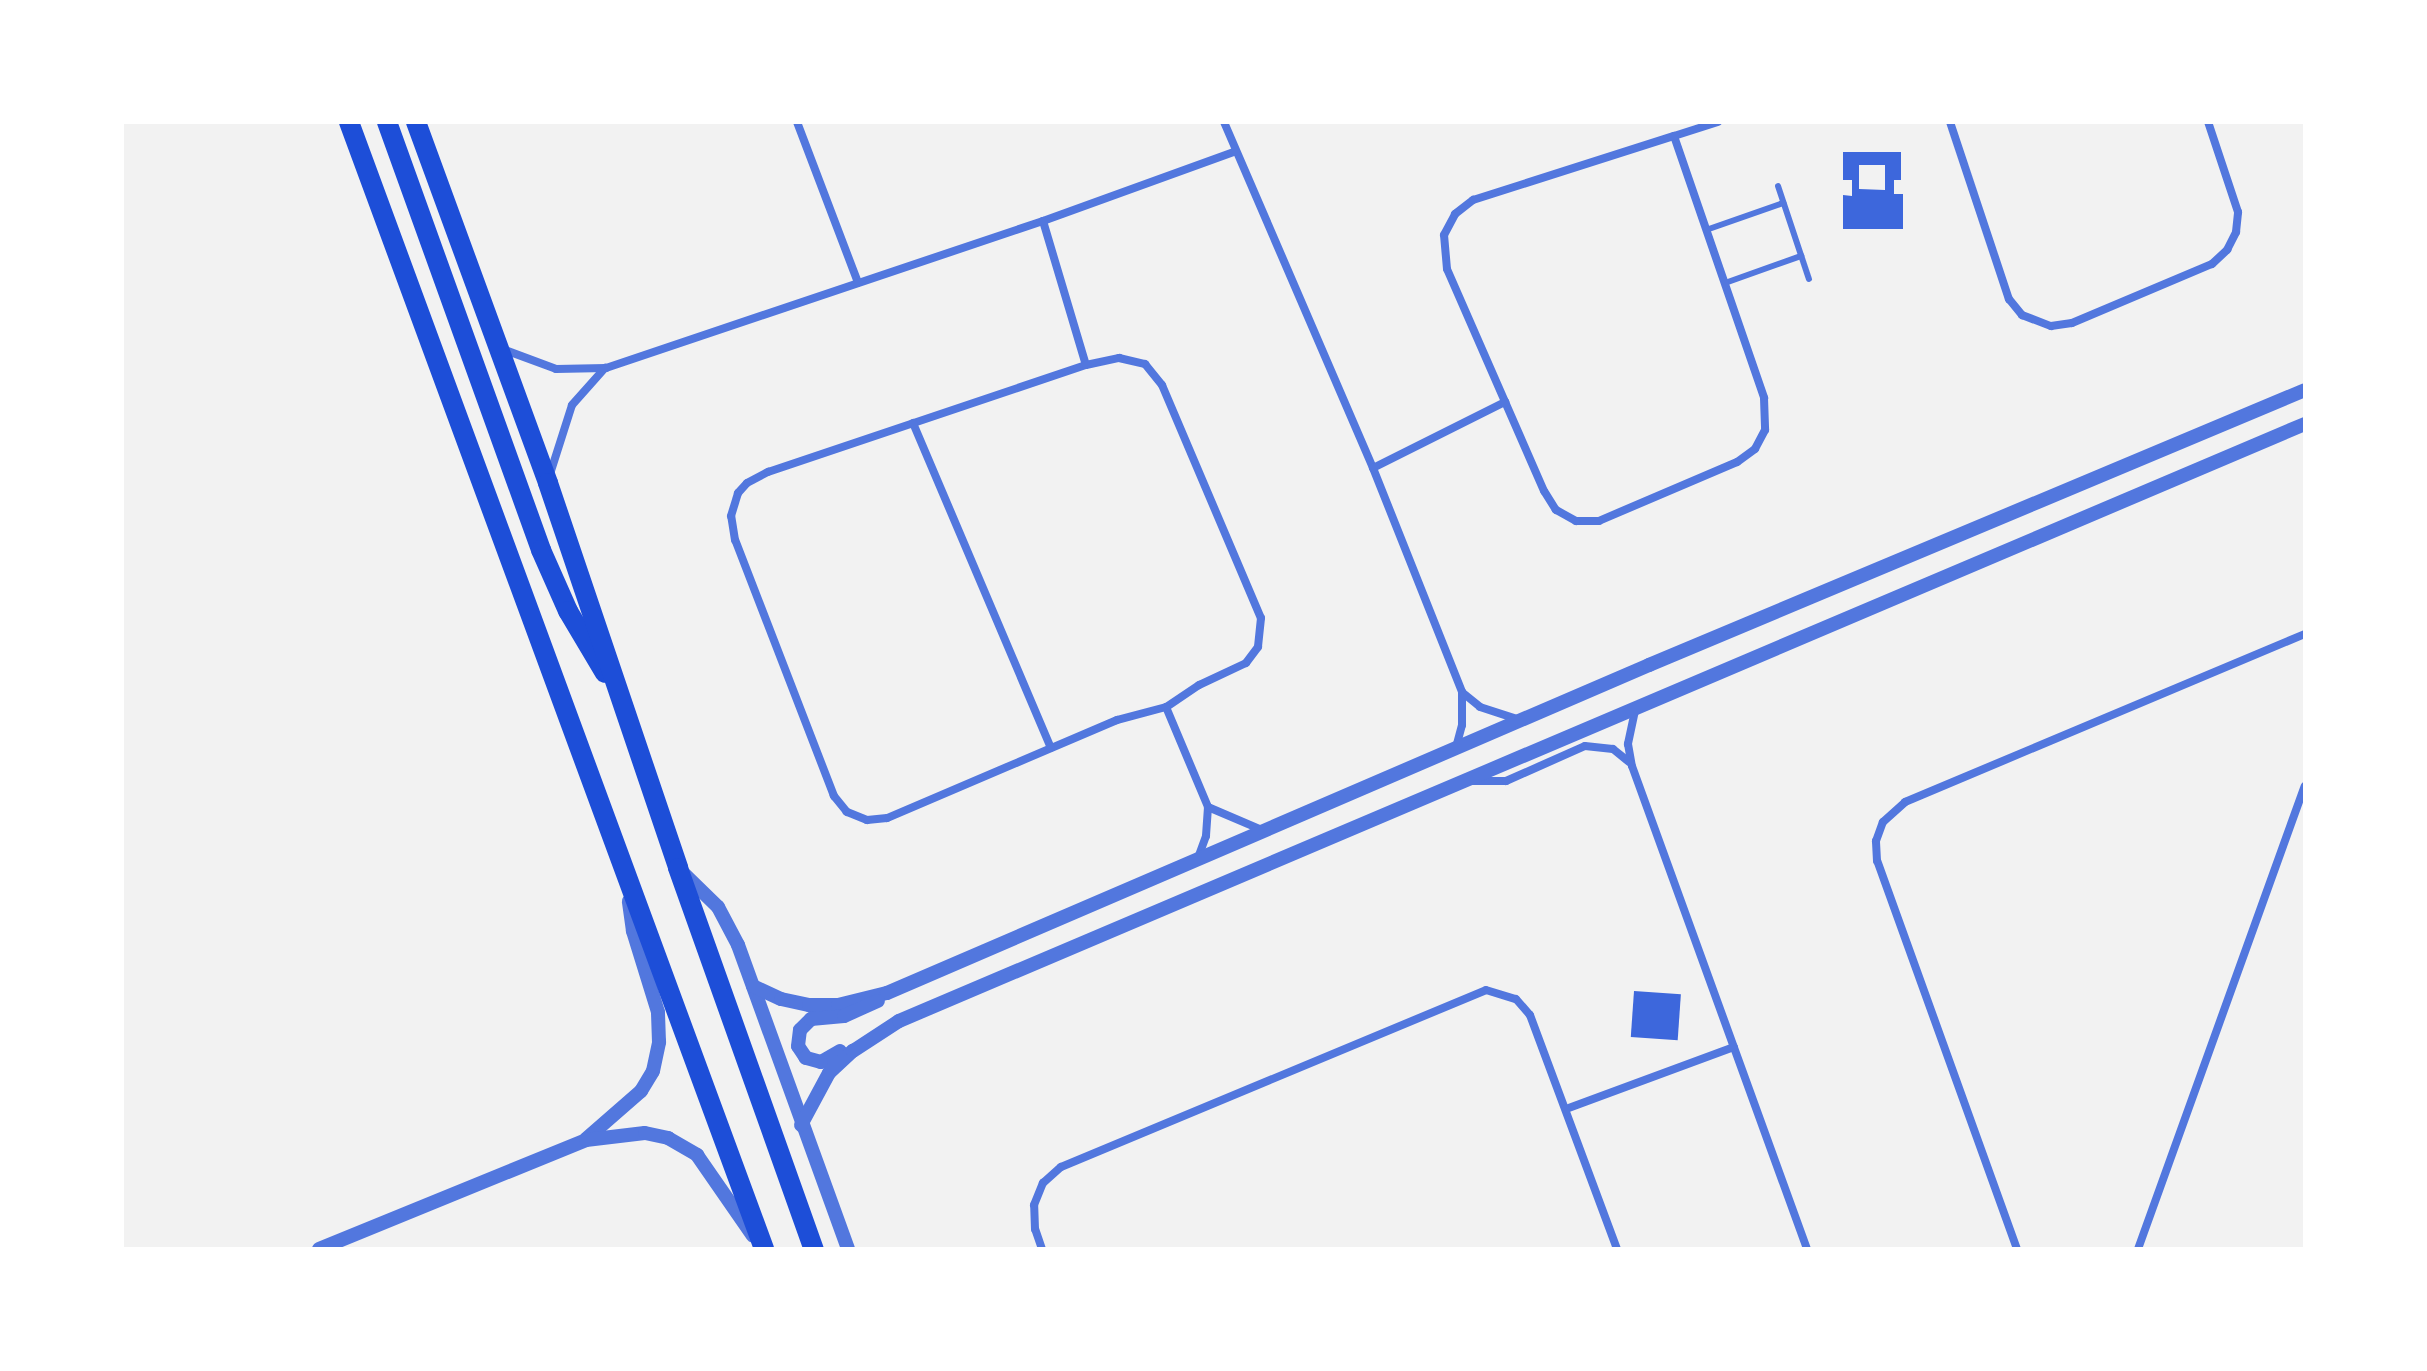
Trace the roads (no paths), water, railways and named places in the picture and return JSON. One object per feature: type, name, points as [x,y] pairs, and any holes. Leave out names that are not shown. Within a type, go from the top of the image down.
[{"type":"main road","points":[[349,122],[763,1249]]},
{"type":"main road","points":[[387,122],[545,560],[584,640],[621,695]]},
{"type":"main road","points":[[416,122],[548,483],[678,868],[814,1249]]},
{"type":"street","points":[[797,122],[858,283]]},
{"type":"street","points":[[1224,122],[1373,468],[1462,692],[1462,725],[1456,748]]},
{"type":"street","points":[[1674,136],[1767,408],[1761,440],[1737,462],[1599,521],[1576,521],[1556,510],[1549,501],[1447,269],[1443,246],[1449,224],[1473,200],[1674,136],[1718,122]]},
{"type":"street","points":[[1950,122],[2009,299],[2022,315],[2051,326],[2072,323],[2212,264],[2227,250],[2236,232],[2238,212],[2208,122]]},
{"type":"street","points":[[495,344],[542,366],[577,371],[606,368],[1043,221],[1236,151]]},
{"type":"street","points":[[1043,221],[1086,365]]},
{"type":"street","points":[[1128,358],[1145,364],[1158,377],[1261,618],[1261,638],[1246,663],[1199,685],[1166,707],[1117,720],[887,818],[857,817],[834,796],[735,540],[731,516],[738,493],[756,477],[1086,365],[1128,358]]},
{"type":"street","points":[[548,483],[572,405],[606,368]]},
{"type":"street","points":[[2305,390],[1198,858],[887,993],[855,1012],[811,1019],[800,1030],[798,1046],[806,1058],[828,1060],[856,1039],[2305,424]]},
{"type":"street","points":[[1373,468],[1505,402]]},
{"type":"street","points":[[913,423],[1051,748]]},
{"type":"street","points":[[2017,1249],[1877,861],[1876,841],[1883,822],[1905,802],[2305,634]]},
{"type":"street","points":[[1462,692],[1480,707],[1522,720]]},
{"type":"street","points":[[1637,705],[1628,744],[1632,766],[1807,1249]]},
{"type":"street","points":[[1166,707],[1208,807],[1206,836],[1198,858]]},
{"type":"street","points":[[1464,780],[1506,781],[1576,749],[1595,745],[1613,749],[1632,766]]},
{"type":"street","points":[[2138,1249],[2305,786]]},
{"type":"street","points":[[1208,807],[1263,831]]},
{"type":"street","points":[[678,868],[718,907],[734,935],[848,1249]]},
{"type":"street","points":[[586,1140],[641,1091],[653,1071],[659,1042],[658,1012],[633,931],[625,873]]},
{"type":"street","points":[[753,986],[781,999],[809,1005],[838,1005],[887,993]]},
{"type":"street","points":[[1042,1249],[1035,1229],[1034,1205],[1043,1183],[1061,1167],[1476,992],[1497,991],[1524,1006],[1566,1109],[1617,1249]]},
{"type":"street","points":[[801,1125],[829,1073],[853,1051],[899,1021]]},
{"type":"street","points":[[1566,1109],[1734,1047]]},
{"type":"street","points":[[329,1247],[586,1140],[645,1133],[682,1144],[708,1167],[763,1249]]},
{"type":"lane","points":[[1778,186],[1809,279]]},
{"type":"lane","points":[[1706,230],[1783,203]]},
{"type":"lane","points":[[1725,283],[1801,256]]}]
